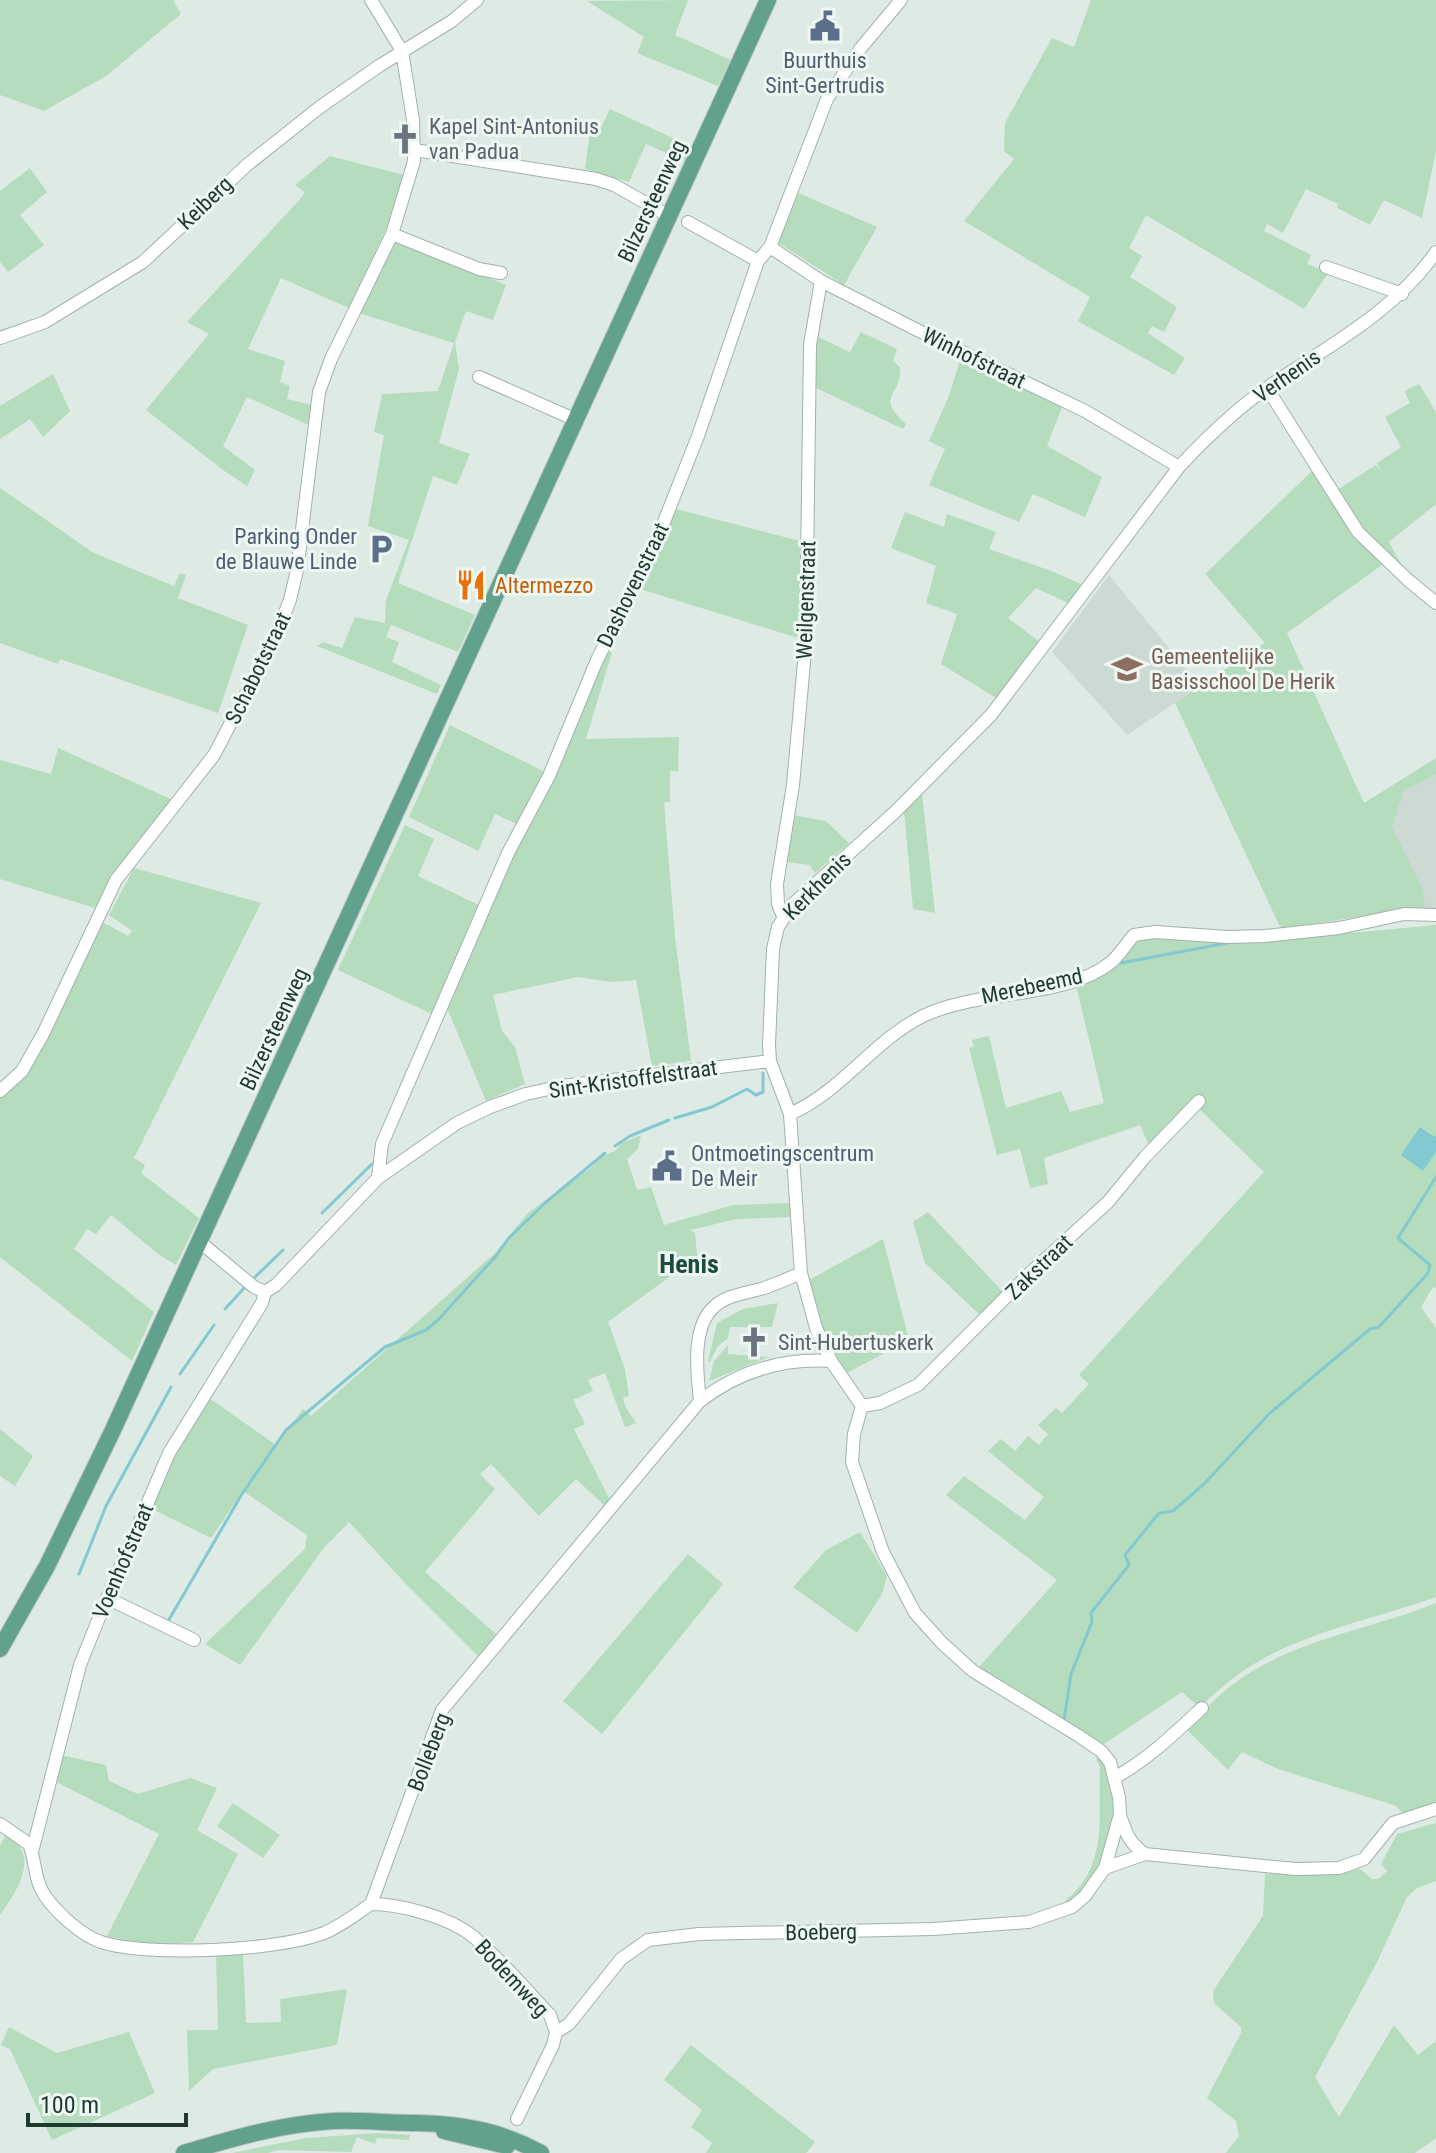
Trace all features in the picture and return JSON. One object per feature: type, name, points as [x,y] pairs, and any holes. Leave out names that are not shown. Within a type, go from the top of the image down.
[{"type":"main road","name":"Bilzersteenweg","points":[[0,1649],[82,1497],[768,0]]},
{"type":"main road","points":[[184,2153],[297,2125],[357,2120],[441,2123],[484,2129],[541,2153]]},
{"type":"main road","points":[[419,2124],[535,2153]]},
{"type":"street","points":[[371,0],[402,51]]},
{"type":"street","name":"Keiberg","points":[[0,338],[45,322],[143,262],[230,178],[320,107],[452,21],[477,0]]},
{"type":"street","name":"Dashovenstraat","points":[[378,1178],[382,1144],[508,853],[549,776],[597,660],[658,537],[698,436],[758,261],[770,247],[827,99],[860,49],[901,0]]},
{"type":"street","name":"Schabotstraat","points":[[0,1091],[22,1071],[43,1034],[116,880],[214,755],[274,640],[290,600],[297,570],[323,376],[392,234],[415,150],[402,51]]},
{"type":"street","points":[[415,150],[596,179],[614,185],[669,216]]},
{"type":"street","points":[[688,222],[758,261]]},
{"type":"street","points":[[392,234],[479,269],[501,273]]},
{"type":"street","name":"Winhofstraat","points":[[770,247],[821,281],[1085,411],[1179,467]]},
{"type":"street","name":"Verhenis","points":[[1179,467],[1231,417],[1267,388],[1379,314],[1402,294],[1436,252]]},
{"type":"street","points":[[1326,267],[1402,294]]},
{"type":"street","name":"Weilgenstraat","points":[[783,916],[778,904],[777,884],[793,785],[806,640],[810,345],[821,281]]},
{"type":"street","points":[[479,377],[576,420]]},
{"type":"street","points":[[1267,388],[1358,532],[1436,603]]},
{"type":"street","name":"Kerkhenis","points":[[862,1406],[831,1361],[816,1328],[801,1273],[790,1114],[770,1061],[773,949],[778,927],[783,916],[907,801],[991,715],[1179,467]]},
{"type":"street","name":"Merebeemd","points":[[790,1114],[837,1085],[901,1029],[921,1017],[962,1001],[1066,984],[1109,964],[1134,935],[1155,932],[1265,936],[1339,928],[1404,914],[1436,915]]},
{"type":"street","name":"Sint-Kristoffelstraat","points":[[265,1292],[276,1285],[378,1178],[457,1123],[490,1107],[526,1094],[603,1079],[770,1061]]},
{"type":"street","name":"Zakstraat","points":[[862,1406],[880,1403],[918,1385],[1028,1275],[1108,1202],[1145,1157],[1199,1101]]},
{"type":"street","points":[[200,1242],[254,1287],[265,1292]]},
{"type":"street","points":[[700,1401],[699,1343],[709,1312],[724,1300],[801,1273]]},
{"type":"street","name":"Voenhofstraat","points":[[32,1852],[80,1665],[107,1598],[169,1453],[262,1303],[265,1292]]},
{"type":"street","name":"Bolleberg","points":[[371,1904],[442,1710],[700,1401],[720,1386],[766,1366],[812,1360],[831,1361]]},
{"type":"street","name":"Boeberg","points":[[862,1406],[854,1434],[852,1462],[883,1552],[915,1613],[973,1671],[1101,1751],[1110,1762],[1127,1837],[1145,1854]]},
{"type":"street","points":[[107,1598],[194,1640]]},
{"type":"street","points":[[1114,1778],[1133,1768],[1167,1741],[1202,1708]]},
{"type":"street","points":[[1105,1868],[1145,1854],[1279,1868],[1339,1868],[1364,1859],[1393,1823],[1436,1809]]},
{"type":"street","name":"Boeberg","points":[[556,2032],[569,2024],[621,1959],[648,1940],[736,1932],[933,1929],[1029,1922],[1072,1907],[1085,1896],[1105,1868],[1120,1814]]},
{"type":"street","points":[[0,1824],[23,1838],[32,1852],[39,1885],[70,1921],[98,1941],[127,1948],[156,1951],[271,1945],[326,1932],[371,1904]]},
{"type":"street","name":"Bodemweg","points":[[371,1904],[389,1904],[452,1923],[472,1935],[550,2015],[556,2032],[553,2045],[517,2119]]},
{"type":"shaded area","name":"Gemeentelijke Basisschool De Herik","points":[[1109,575],[1200,686],[1127,735],[1052,652]]},
{"type":"shaded area","points":[[1436,775],[1436,911],[1425,910],[1392,827],[1404,789]]},
{"type":"green space","points":[[0,0],[173,0],[181,14],[106,76],[44,111],[0,95]]},
{"type":"green space","points":[[688,0],[675,35],[731,60],[718,86],[637,53],[644,37],[587,1]]},
{"type":"green space","points":[[1091,0],[1436,0],[1436,151],[1422,218],[1384,200],[1370,225],[1337,208],[1338,204],[1306,189],[1283,233],[1267,224],[1264,231],[1311,255],[1307,264],[1329,272],[1304,309],[1146,215],[1129,248],[1142,256],[1130,277],[1177,307],[1164,332],[1152,326],[1148,333],[1185,358],[1174,375],[1078,321],[1090,297],[964,221],[1014,159],[1004,151],[1005,123],[1052,38],[1074,47]]},
{"type":"green space","points":[[610,109],[690,146],[684,161],[646,144],[629,182],[585,169],[591,124],[601,127]]},
{"type":"green space","points":[[330,156],[404,175],[391,218],[349,308],[281,278],[248,349],[285,361],[280,382],[290,386],[287,399],[312,405],[309,425],[247,397],[223,446],[255,470],[247,486],[146,410],[209,334],[187,322],[301,198],[305,192],[295,185]]},
{"type":"green space","points":[[30,168],[47,192],[20,215],[44,245],[8,272],[0,262],[0,191]]},
{"type":"green space","points":[[796,192],[877,227],[844,285],[777,242]]},
{"type":"green space","points":[[399,240],[506,285],[493,320],[466,311],[455,342],[459,369],[439,443],[470,454],[457,485],[433,476],[398,583],[475,615],[458,652],[391,625],[386,637],[399,642],[392,662],[441,685],[437,694],[317,646],[323,642],[342,648],[355,617],[385,623],[386,600],[409,540],[368,526],[384,435],[374,432],[382,394],[438,391],[454,343],[359,313],[391,244]]},
{"type":"green space","points":[[861,332],[897,349],[893,361],[900,367],[900,377],[890,401],[896,414],[906,424],[903,429],[814,387],[816,336],[850,352]]},
{"type":"green space","points":[[961,358],[1062,407],[1047,446],[1102,477],[1085,517],[1033,494],[1019,522],[929,485],[945,449],[929,441]]},
{"type":"green space","points":[[53,374],[70,411],[43,437],[30,419],[0,439],[0,406]]},
{"type":"green space","points":[[1419,384],[1436,412],[1436,504],[1389,542],[1406,573],[1370,539],[1334,492],[1376,465],[1381,471],[1377,463],[1401,447],[1385,417],[1410,403],[1404,391]]},
{"type":"green space","points":[[1313,470],[1356,534],[1382,565],[1287,633],[1364,803],[1436,758],[1436,775],[1404,790],[1392,827],[1423,890],[1425,910],[1402,910],[1281,929],[1175,703],[1265,643],[1205,574]]},
{"type":"green space","points":[[0,488],[94,553],[174,586],[180,573],[186,575],[178,598],[248,625],[218,713],[60,659],[58,664],[0,643]]},
{"type":"green space","points":[[672,508],[804,542],[801,639],[637,588]]},
{"type":"green space","points":[[905,512],[944,527],[947,514],[996,532],[989,549],[1083,585],[1068,603],[1036,588],[1008,618],[1040,642],[998,699],[941,664],[957,614],[926,603],[936,566],[891,548]]},
{"type":"green space","points":[[604,651],[612,652],[586,739],[679,737],[678,771],[670,771],[670,802],[664,802],[675,937],[691,1061],[652,1066],[636,980],[612,982],[578,977],[493,995],[502,1031],[515,1047],[525,1084],[486,1101],[447,1008]]},
{"type":"green space","points":[[450,725],[545,772],[521,826],[495,814],[478,851],[409,817]]},
{"type":"green space","points":[[58,748],[175,801],[114,877],[95,908],[0,879],[0,760],[51,774]]},
{"type":"green space","points":[[922,793],[935,913],[913,909],[904,811]]},
{"type":"green space","points":[[793,815],[826,821],[849,843],[815,873],[810,865],[786,862]]},
{"type":"green space","points":[[405,825],[434,839],[418,876],[483,907],[434,1015],[338,970]]},
{"type":"green space","points":[[134,868],[261,903],[134,1158],[145,1165],[141,1173],[199,1218],[176,1265],[111,1215],[96,1234],[87,1229],[74,1249],[154,1312],[132,1361],[0,1257],[0,1096],[26,1071],[99,920],[128,936],[132,931],[109,915]]},
{"type":"green space","points":[[1436,925],[1436,1137],[1423,1128],[1424,1167],[1436,1152],[1436,1288],[1433,1287],[1421,1307],[1436,1328],[1436,1597],[1280,1650],[1243,1671],[1199,1707],[1182,1692],[1101,1746],[978,1668],[1057,1580],[946,1495],[964,1476],[1025,1520],[1044,1497],[988,1451],[1001,1439],[1015,1451],[1028,1436],[1039,1445],[1048,1434],[1038,1425],[1056,1408],[1062,1413],[1089,1384],[1079,1375],[1264,1172],[1197,1107],[1150,1148],[1140,1125],[1044,1158],[1048,1184],[1030,1188],[1020,1149],[997,1155],[969,1048],[974,1047],[972,1040],[989,1036],[1006,1108],[1061,1091],[1070,1112],[1104,1103],[1076,985],[1136,941],[1152,938],[1264,941]]},
{"type":"green space","points":[[641,1135],[638,1149],[627,1159],[637,1190],[651,1187],[664,1225],[733,1205],[791,1203],[792,1217],[737,1219],[690,1230],[695,1233],[698,1265],[680,1269],[608,1322],[625,1369],[629,1396],[623,1398],[636,1423],[625,1427],[605,1373],[588,1380],[593,1391],[573,1400],[585,1424],[574,1429],[611,1502],[606,1507],[576,1479],[539,1516],[491,1464],[480,1474],[495,1489],[425,1572],[496,1634],[479,1657],[349,1522],[323,1549],[240,1665],[205,1644],[305,1549],[307,1535],[243,1491],[211,1538],[150,1508],[167,1470],[209,1398],[276,1445],[303,1409],[311,1416],[494,1254],[528,1213],[592,1167],[601,1157]]},
{"type":"green space","points":[[928,1212],[1004,1293],[982,1317],[925,1263],[913,1222]]},
{"type":"green space","points":[[883,1239],[909,1340],[847,1373],[823,1328],[809,1280]]},
{"type":"green space","points":[[778,1303],[772,1327],[730,1327],[728,1338],[708,1361],[717,1323],[743,1309]]},
{"type":"green space","points":[[728,1345],[728,1354],[769,1357],[709,1381],[714,1361]]},
{"type":"green space","points":[[0,1429],[33,1456],[15,1486],[0,1476]]},
{"type":"green space","points":[[860,1532],[887,1576],[882,1594],[857,1633],[793,1587],[826,1550]]},
{"type":"green space","points":[[688,1554],[723,1584],[602,1734],[563,1701]]},
{"type":"green space","points":[[1436,1603],[1436,1803],[1402,1813],[1396,1806],[1278,1769],[1242,1752],[1228,1770],[1185,1728],[1233,1684],[1273,1660],[1318,1641]]},
{"type":"green space","points":[[61,1755],[106,1765],[109,1781],[138,1794],[190,1778],[217,1788],[197,1830],[238,1854],[193,1942],[154,1945],[107,1936],[159,1834],[54,1781]]},
{"type":"green space","points":[[1101,1756],[1112,1796],[1110,1836],[1095,1874],[1067,1904],[1065,1901],[1089,1872],[1095,1856],[1100,1804],[1100,1767],[1096,1759]]},
{"type":"green space","points":[[233,1803],[280,1835],[263,1858],[217,1826]]},
{"type":"green space","points":[[1436,1823],[1436,1881],[1417,1888],[1407,1897],[1377,1962],[1315,2077],[1339,2117],[1394,2025],[1418,2055],[1436,2041],[1436,2138],[1415,2153],[1226,2153],[1239,2136],[1236,2121],[1207,2098],[1241,2033],[1241,2027],[1214,2003],[1213,1991],[1263,1916],[1265,1874],[1339,1874],[1360,1869],[1372,1879],[1378,1879],[1387,1871],[1381,1864],[1397,1834]]},
{"type":"green space","points":[[7,1833],[17,1842],[24,1862],[19,1884],[0,1915],[0,1846]]},
{"type":"green space","points":[[243,1953],[246,2023],[281,2022],[280,1999],[347,1989],[337,2045],[213,2069],[189,2091],[187,2030],[218,2030],[216,1955]]},
{"type":"green space","points":[[9,2027],[57,2053],[129,2032],[155,2093],[52,2140],[10,2049],[1,2045]]},
{"type":"green space","points":[[691,2045],[815,2142],[806,2153],[706,2153],[712,2143],[691,2127],[702,2110],[664,2080]]},
{"type":"green space","points":[[378,2133],[410,2135],[409,2140],[377,2138],[375,2144],[357,2137],[351,2152],[279,2150],[232,2153],[306,2138]]},
{"type":"water","points":[[1420,1127],[1436,1137],[1436,1152],[1423,1171],[1401,1155]]},
{"type":"waterway","points":[[1121,963],[1227,943]]},
{"type":"waterway","points":[[675,1118],[712,1107],[747,1089],[756,1095],[763,1092],[763,1073]]},
{"type":"waterway","points":[[615,1146],[630,1136],[669,1120]]},
{"type":"waterway","points":[[167,1623],[242,1494],[286,1430],[385,1347],[426,1330],[439,1319],[508,1239],[605,1153]]},
{"type":"waterway","points":[[322,1213],[372,1164]]},
{"type":"waterway","points":[[1064,1720],[1071,1674],[1092,1622],[1091,1613],[1129,1565],[1125,1555],[1159,1513],[1173,1511],[1205,1483],[1270,1413],[1370,1329],[1379,1327],[1428,1273],[1430,1265],[1398,1238],[1436,1177]]},
{"type":"waterway","points":[[254,1278],[283,1250]]},
{"type":"waterway","points":[[225,1309],[246,1286]]},
{"type":"waterway","points":[[180,1374],[214,1325]]},
{"type":"waterway","points":[[79,1574],[106,1506],[171,1387]]},
{"type":"place","name":"Buurthuis Sint-Gertrudis","points":[[825,26]]},
{"type":"place","name":"Kapel Sint-Antonius van Padua","points":[[405,139]]},
{"type":"place","name":"Parking Onder de Blauwe Linde","points":[[381,549]]},
{"type":"place","name":"Altermezzo","points":[[471,585]]},
{"type":"place","name":"Gemeentelijke Basisschool De Herik","points":[[1127,669]]},
{"type":"place","name":"Ontmoetingscentrum De Meir","points":[[667,1166]]},
{"type":"place","name":"Sint-Hubertuskerk","points":[[754,1342]]},
{"type":"district","name":"Henis","points":[[689,1264]]}]
